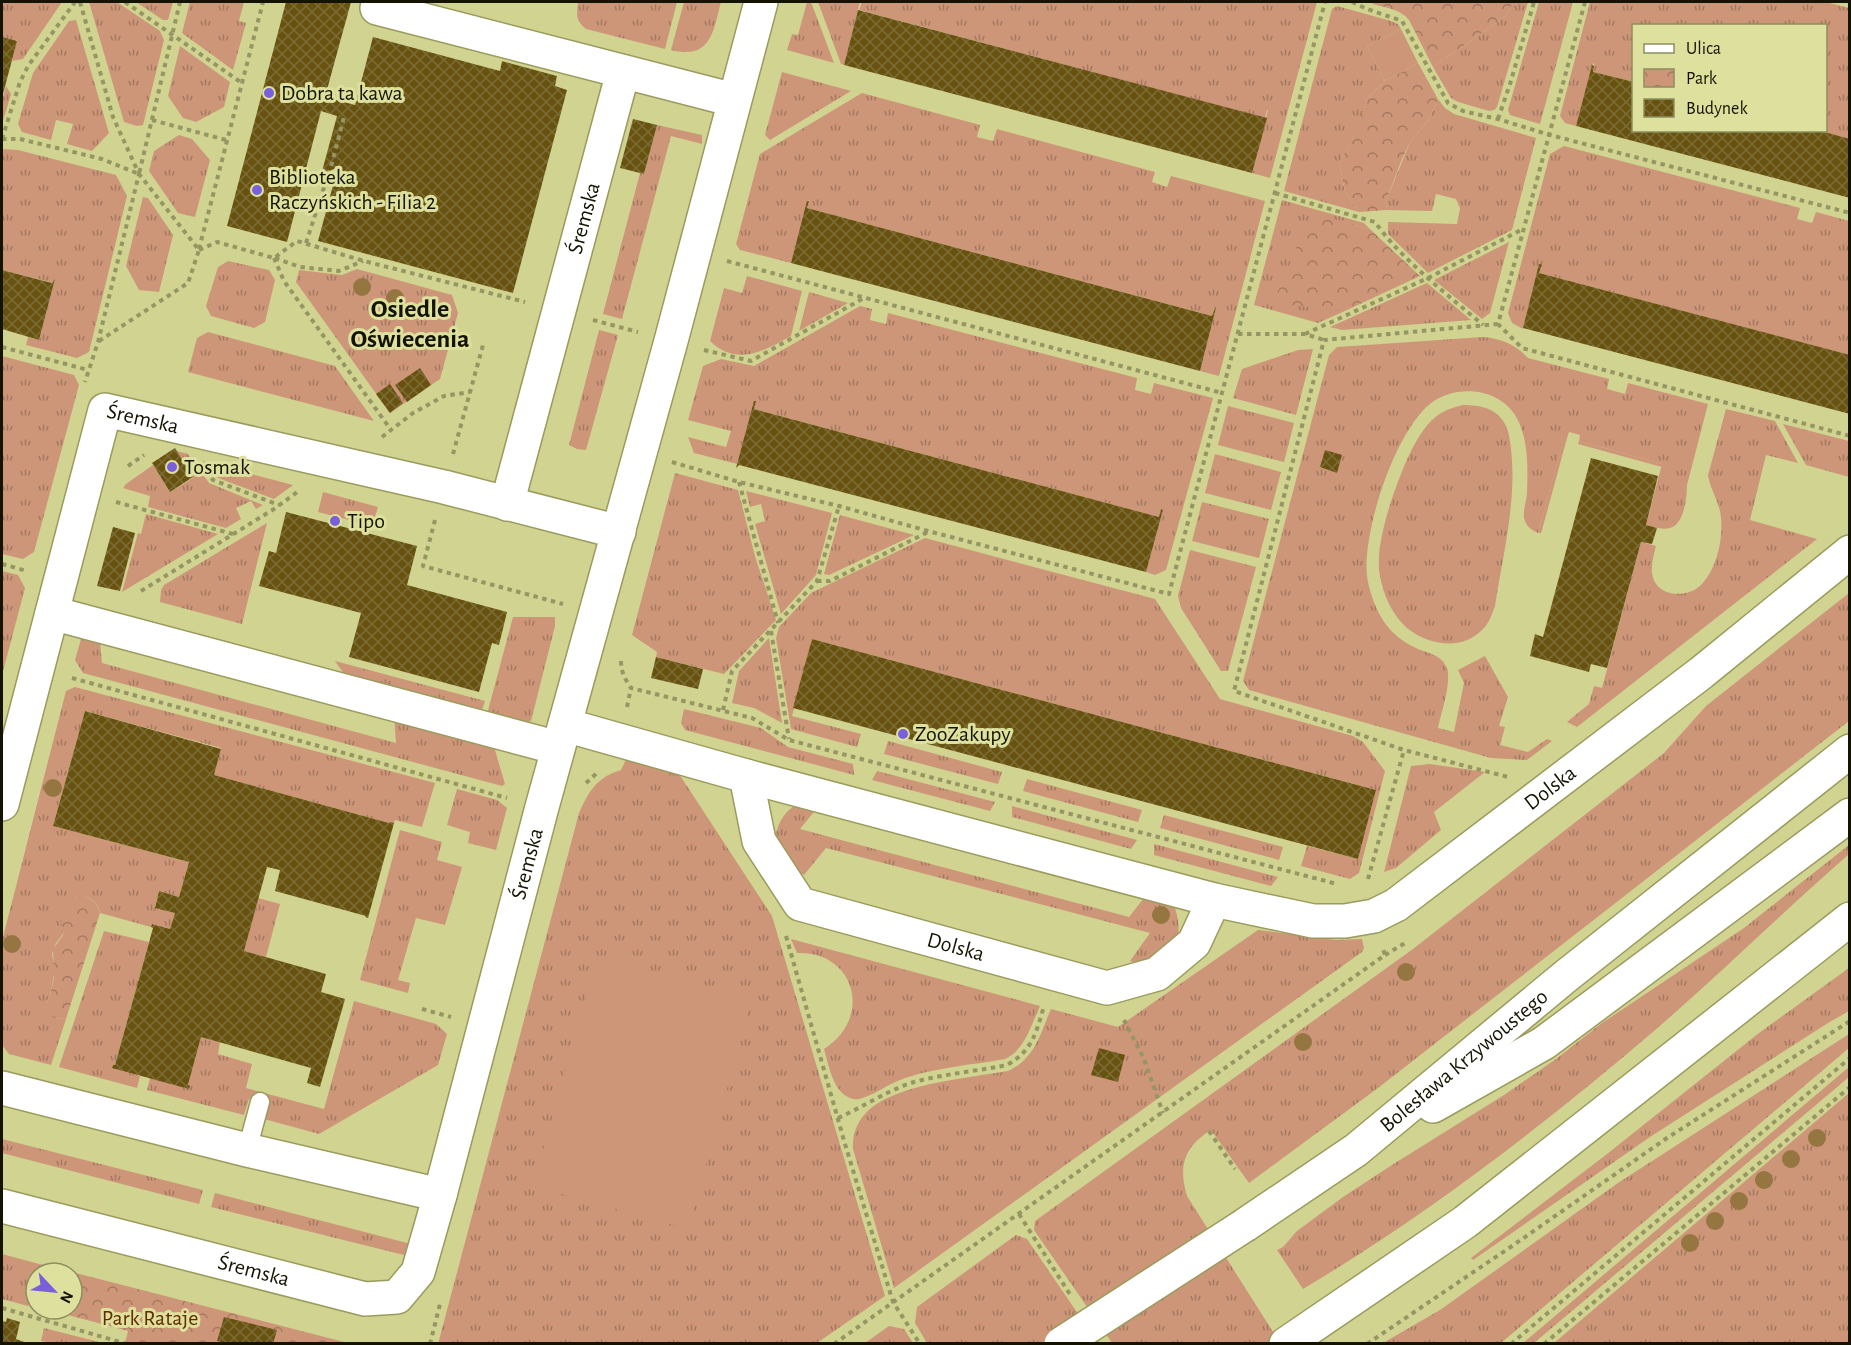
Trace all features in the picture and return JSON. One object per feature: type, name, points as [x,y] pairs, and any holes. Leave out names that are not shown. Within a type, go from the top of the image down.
[{"type":"street","name":"Śremska","points":[[2,1206],[365,1299],[397,1296],[417,1272],[440,1195],[542,807],[671,341],[761,2]]},
{"type":"street","points":[[377,8],[418,10],[623,72],[734,100]]},
{"type":"street","name":"Śremska","points":[[507,504],[623,72]]},
{"type":"street","name":"Śremska","points":[[2,804],[105,411],[444,487],[619,532]]},
{"type":"street","name":"Dolska","points":[[52,613],[562,737],[746,776],[1214,900],[1313,921],[1345,921],[1374,916],[1396,905],[1701,673],[1850,552]]},
{"type":"street","name":"Bolesława Krzywoustego","points":[[1061,1344],[1356,1150],[1573,971],[1850,751]]},
{"type":"street","name":"Dolska","points":[[746,776],[759,841],[800,904],[1107,988]]},
{"type":"street","points":[[1356,1150],[1544,1044],[1850,815]]},
{"type":"street","points":[[1107,988],[1157,974],[1194,943],[1214,900]]},
{"type":"street","points":[[1299,1335],[1465,1222],[1850,919]]},
{"type":"street","points":[[2,1088],[247,1150],[440,1195]]},
{"type":"lane","points":[[247,1150],[260,1102]]},
{"type":"path","points":[[75,2],[28,66],[20,82],[2,139],[20,139],[102,159],[139,174]]},
{"type":"path","points":[[80,2],[113,117],[139,174],[199,250]]},
{"type":"path","points":[[125,2],[242,83]]},
{"type":"path","points":[[82,392],[98,342],[180,2]]},
{"type":"path","points":[[98,342],[189,283],[263,2]]},
{"type":"path","points":[[669,473],[672,462],[739,482],[839,506],[1169,594],[1325,2]]},
{"type":"path","points":[[1352,2],[1402,21],[1448,103],[1463,111],[1850,213]]},
{"type":"path","points":[[1498,119],[1534,2]]},
{"type":"path","points":[[1498,324],[1585,2]]},
{"type":"path","points":[[306,243],[327,180],[344,117]]},
{"type":"path","points":[[152,120],[226,140]]},
{"type":"path","points":[[1275,193],[1375,222],[1428,278],[1483,326]]},
{"type":"path","points":[[1305,334],[1428,278],[1524,229]]},
{"type":"path","points":[[274,258],[297,241],[364,261],[751,361],[864,298]]},
{"type":"path","points":[[199,250],[217,242],[300,267],[339,271],[364,261]]},
{"type":"path","points":[[274,258],[284,281],[391,430]]},
{"type":"path","points":[[725,261],[1222,393]]},
{"type":"path","points":[[1238,334],[1305,334],[1324,340],[1498,324]]},
{"type":"path","points":[[1498,324],[1522,348],[1850,436]]},
{"type":"path","points":[[1324,340],[1234,691],[1404,750],[1518,779]]},
{"type":"path","points":[[2,347],[88,370]]},
{"type":"path","points":[[126,467],[152,450]]},
{"type":"path","points":[[202,465],[213,480],[279,505]]},
{"type":"path","points":[[739,482],[778,623]]},
{"type":"path","points":[[112,501],[234,534]]},
{"type":"path","points":[[723,710],[732,671],[817,581],[839,506]]},
{"type":"path","points":[[817,581],[830,581],[928,531]]},
{"type":"path","points":[[2,564],[33,573]]},
{"type":"path","points":[[771,630],[789,740]]},
{"type":"path","points":[[622,658],[621,669],[631,688],[752,718],[789,740],[1342,885]]},
{"type":"path","points":[[36,669],[542,807]]},
{"type":"path","points":[[1368,880],[1404,750]]},
{"type":"path","points":[[795,896],[785,937],[893,1302],[920,1344]]},
{"type":"path","points":[[834,1344],[1385,955],[1374,916]]},
{"type":"path","points":[[838,1118],[898,1088],[916,1082],[1007,1065],[1018,1059],[1026,1050],[1036,1031],[1053,973]]},
{"type":"path","points":[[1107,988],[1144,1059],[1162,1113]]},
{"type":"path","points":[[1367,1344],[1667,1138],[1850,1021]]},
{"type":"path","points":[[1511,1344],[1850,1058]]},
{"type":"path","points":[[1544,1344],[1850,1087]]},
{"type":"path","points":[[1209,1131],[1235,1168]]},
{"type":"path","points":[[1018,1214],[1072,1297]]},
{"type":"path","points":[[2,1308],[127,1344]]},
{"type":"green space","points":[[2,2],[62,2],[23,59],[12,61],[17,40],[2,37]]},
{"type":"green space","points":[[89,2],[117,2],[160,31],[164,40],[143,125],[137,126],[124,122]]},
{"type":"green space","points":[[136,2],[173,2],[168,20],[163,20]]},
{"type":"green space","points":[[190,2],[244,2],[239,21],[246,23],[233,70],[182,33]]},
{"type":"green space","points":[[578,2],[677,2],[665,49],[586,29],[578,17]]},
{"type":"green space","points":[[684,2],[721,2],[708,41],[695,51],[671,50]]},
{"type":"green space","points":[[807,2],[811,2],[834,63],[787,50],[792,34],[798,35]]},
{"type":"green space","points":[[818,2],[860,2],[844,65],[841,64]]},
{"type":"green space","points":[[862,2],[1317,2],[1270,178],[1252,173],[1268,110],[1265,118],[859,10]]},
{"type":"green space","points":[[1371,2],[1514,2],[1506,16],[1433,67],[1409,20],[1397,11]]},
{"type":"green space","points":[[1514,2],[1528,2],[1497,107],[1489,111],[1451,98],[1433,67],[1506,16]]},
{"type":"green space","points":[[1539,2],[1573,2],[1540,124],[1510,115],[1508,110]]},
{"type":"green space","points":[[1590,2],[1826,2],[1849,8],[1849,139],[1821,132],[1827,132],[1827,24],[1632,24],[1632,82],[1593,72],[1593,63],[1576,126],[1565,123],[1560,116]]},
{"type":"green space","points":[[1337,6],[1391,21],[1398,24],[1401,29],[1367,46],[1385,81],[1367,99],[1358,130],[1339,163],[1345,191],[1359,212],[1284,191],[1332,9]]},
{"type":"green space","points":[[76,20],[109,133],[92,151],[67,144],[73,124],[56,120],[51,140],[22,132],[18,124],[33,73],[69,21]]},
{"type":"green space","points":[[1401,29],[1418,63],[1385,81],[1367,46]]},
{"type":"green space","points":[[180,46],[230,82],[224,107],[196,122],[183,118],[168,96]]},
{"type":"green space","points":[[1418,63],[1438,99],[1427,122],[1410,142],[1402,159],[1386,201],[1387,210],[1359,212],[1345,191],[1339,163],[1356,133],[1367,99],[1385,81]]},
{"type":"green space","points":[[782,72],[851,91],[770,140],[765,135]]},
{"type":"green space","points":[[6,86],[11,94],[2,122],[2,101]]},
{"type":"green space","points":[[862,93],[980,125],[977,137],[993,141],[997,129],[1155,172],[1152,182],[1167,187],[1171,176],[1265,201],[1219,376],[1200,371],[1216,308],[1212,316],[807,208],[808,200],[791,263],[740,250],[736,244],[760,154]]},
{"type":"green space","points":[[1438,99],[1454,114],[1536,138],[1512,230],[1428,273],[1388,234],[1388,222],[1457,224],[1460,208],[1456,199],[1436,194],[1432,211],[1387,210],[1386,201],[1410,142],[1427,122]]},
{"type":"green space","points":[[657,125],[702,135],[702,144],[671,136],[622,319],[603,314],[640,173],[644,174]]},
{"type":"green space","points":[[179,135],[192,139],[210,160],[195,217],[178,213],[149,171],[154,151]]},
{"type":"green space","points":[[1564,146],[1800,208],[1797,219],[1812,223],[1816,212],[1849,221],[1849,355],[1539,273],[1542,266],[1539,265],[1523,329],[1512,323],[1508,313],[1550,154]]},
{"type":"green space","points":[[2,149],[18,150],[116,175],[127,196],[89,352],[77,358],[26,345],[28,337],[39,340],[54,283],[2,270]]},
{"type":"green space","points":[[143,197],[148,198],[173,235],[159,292],[139,290],[126,266]]},
{"type":"green space","points":[[1282,200],[1364,223],[1370,229],[1335,220],[1317,301],[1345,311],[1318,323],[1254,305]]},
{"type":"green space","points":[[1311,213],[1370,229],[1420,276],[1345,311],[1273,303]]},
{"type":"green space","points":[[1509,242],[1490,313],[1482,319],[1434,280]]},
{"type":"green space","points":[[228,261],[269,270],[275,280],[265,322],[254,328],[211,316],[206,306],[218,267]]},
{"type":"green space","points":[[357,269],[452,295],[458,313],[440,379],[390,413],[296,282],[299,270],[342,275]]},
{"type":"green space","points":[[747,276],[802,291],[791,336],[761,351],[740,355],[720,349],[710,341],[724,288],[742,293]]},
{"type":"green space","points":[[1427,283],[1471,320],[1342,330],[1330,327]]},
{"type":"green space","points":[[809,292],[848,303],[799,331]]},
{"type":"green space","points":[[860,306],[872,309],[870,320],[886,324],[888,313],[1137,378],[1135,390],[1151,394],[1154,383],[1213,398],[1166,570],[1155,575],[1146,572],[1163,510],[1161,509],[1159,517],[754,409],[756,402],[737,464],[694,453],[688,437],[726,447],[731,431],[688,420],[703,366],[721,359],[754,366]]},
{"type":"green space","points":[[599,330],[618,335],[586,450],[577,449],[569,445]]},
{"type":"green space","points":[[208,332],[335,366],[374,421],[188,372],[197,338]]},
{"type":"green space","points":[[1483,337],[1508,343],[1528,358],[1609,379],[1607,389],[1625,394],[1628,383],[1708,404],[1687,485],[1684,510],[1679,522],[1667,529],[1646,525],[1662,464],[1579,441],[1580,435],[1569,432],[1567,438],[1564,438],[1538,533],[1532,529],[1524,518],[1527,494],[1527,455],[1522,429],[1508,407],[1490,395],[1463,391],[1437,399],[1417,418],[1393,459],[1370,534],[1367,576],[1374,602],[1383,621],[1396,636],[1412,646],[1437,656],[1446,666],[1447,687],[1438,728],[1454,732],[1464,683],[1458,670],[1485,656],[1508,697],[1499,726],[1505,727],[1500,745],[1528,752],[1547,739],[1552,741],[1527,760],[1491,758],[1249,690],[1243,681],[1329,355],[1337,347]]},
{"type":"green space","points":[[1313,349],[1296,415],[1233,398],[1242,369],[1298,350]]},
{"type":"green space","points":[[2,356],[74,375],[79,385],[34,552],[23,559],[2,554]]},
{"type":"green space","points":[[1463,405],[1493,411],[1506,426],[1509,434],[1512,468],[1511,508],[1495,606],[1490,619],[1474,637],[1465,641],[1434,642],[1407,628],[1389,604],[1381,583],[1380,551],[1385,522],[1394,493],[1418,438],[1441,413]]},
{"type":"green space","points":[[1228,406],[1294,423],[1284,462],[1218,445]]},
{"type":"green space","points":[[1726,409],[1775,421],[1798,463],[1766,455],[1750,520],[1817,539],[1577,727],[1567,722],[1589,704],[1594,686],[1602,688],[1641,542],[1656,546],[1652,573],[1654,581],[1665,591],[1681,594],[1696,589],[1712,570],[1720,544],[1721,518],[1708,475]]},
{"type":"green space","points":[[1783,424],[1849,441],[1849,477],[1806,465]]},
{"type":"green space","points":[[1564,437],[1567,438],[1542,530],[1538,533]]},
{"type":"green space","points":[[1579,441],[1662,464],[1662,467],[1578,444]]},
{"type":"green space","points":[[177,451],[188,454],[209,483],[263,505],[256,509],[251,501],[236,508],[241,519],[226,528],[148,507],[150,496],[123,488],[153,465],[170,492],[193,478]]},
{"type":"green space","points":[[1215,454],[1281,472],[1271,510],[1205,493]]},
{"type":"green space","points":[[202,461],[293,485],[274,499],[218,478]]},
{"type":"green space","points":[[675,473],[738,490],[755,556],[776,620],[724,674],[656,657],[657,652],[632,635]]},
{"type":"green space","points":[[746,491],[832,513],[816,575],[781,614],[755,524],[765,521],[761,504],[750,507]]},
{"type":"green space","points":[[323,492],[378,507],[372,526],[318,512]]},
{"type":"green space","points":[[1202,502],[1269,519],[1259,558],[1192,541]]},
{"type":"green space","points":[[146,514],[218,534],[122,592],[138,533],[141,534]]},
{"type":"green space","points":[[840,515],[914,535],[829,575],[824,574]]},
{"type":"green space","points":[[267,523],[242,624],[160,602],[164,585]]},
{"type":"green space","points":[[925,538],[1155,599],[1220,699],[1353,736],[1363,742],[1385,771],[1359,873],[1350,879],[1301,866],[1307,846],[1358,859],[1376,790],[812,639],[792,716],[861,734],[857,747],[791,729],[776,638],[779,627],[811,593]]},
{"type":"green space","points":[[1190,550],[1256,567],[1228,671],[1221,671],[1181,608],[1178,596]]},
{"type":"green space","points":[[2,571],[18,575],[25,588],[2,675]]},
{"type":"green space","points":[[1849,593],[1849,721],[1378,1088],[1249,1183],[1211,1130],[1189,1150],[1183,1175],[1187,1196],[1280,1343],[1112,1343],[1034,1230],[1035,1221],[1413,949],[1664,753],[1706,706]]},
{"type":"green space","points":[[513,617],[555,617],[555,626],[531,721],[522,724],[486,718]]},
{"type":"green space","points":[[83,632],[100,642],[102,663],[396,743],[394,714],[492,740],[505,784],[502,786],[83,673],[75,660]]},
{"type":"green space","points":[[769,638],[782,723],[754,708],[732,703],[739,671]]},
{"type":"green space","points":[[335,661],[485,701],[480,716],[347,678]]},
{"type":"green space","points":[[75,687],[435,783],[422,827],[395,820],[394,823],[389,823],[214,775],[221,748],[85,711],[53,826],[189,862],[179,897],[159,891],[155,907],[175,913],[170,929],[152,924],[151,927],[100,913],[97,905],[91,900],[84,897],[75,898],[63,934],[52,954],[55,970],[46,1003],[55,1018],[66,1019],[51,1065],[9,1054],[2,1045],[2,941],[66,691]]},
{"type":"green space","points":[[684,709],[761,728],[788,747],[853,764],[854,775],[685,730],[681,723]]},
{"type":"green space","points":[[888,741],[1002,772],[998,784],[884,754]]},
{"type":"green space","points":[[629,753],[671,768],[681,777],[772,916],[885,1296],[817,1343],[438,1344],[579,813],[595,786],[606,777],[621,770]]},
{"type":"green space","points":[[1430,764],[1485,772],[1434,812],[1441,830],[1396,868],[1384,872],[1411,766]]},
{"type":"green space","points":[[877,771],[995,802],[990,811],[872,780]]},
{"type":"green space","points":[[1027,779],[1142,810],[1138,822],[1023,791]]},
{"type":"green space","points":[[457,789],[497,800],[507,808],[496,850],[468,843],[470,832],[447,825]]},
{"type":"green space","points":[[799,803],[817,808],[800,829],[1129,917],[1144,898],[1175,908],[1178,924],[1177,941],[1165,955],[1144,962],[1133,962],[1130,961],[1150,933],[826,848],[804,875],[792,869],[775,837],[783,817]]},
{"type":"green space","points":[[1012,806],[1137,840],[1131,849],[1012,817]]},
{"type":"green space","points":[[1164,815],[1283,847],[1279,860],[1160,828]]},
{"type":"green space","points":[[400,830],[442,842],[437,860],[462,867],[445,925],[416,918],[398,980],[410,983],[408,993],[360,980]]},
{"type":"green space","points":[[1154,844],[1278,877],[1271,886],[1154,855]]},
{"type":"green space","points":[[1849,845],[1849,854],[1679,1009],[1570,1101],[1440,1200],[1303,1289],[1277,1250],[1283,1247],[1297,1231],[1343,1197],[1504,1095],[1602,1023],[1744,928]]},
{"type":"green space","points":[[81,896],[93,902],[100,913],[66,1019],[55,1018],[47,1014],[44,1008],[54,978],[53,949],[63,935],[62,916],[69,902]]},
{"type":"green space","points":[[258,898],[280,904],[266,957],[244,951]]},
{"type":"green space","points":[[1258,930],[1336,940],[1362,939],[1364,948],[1362,952],[894,1288],[853,1149],[857,1127],[866,1112],[884,1100],[918,1087],[1008,1071],[1017,1066],[1025,1060],[1036,1045],[1051,1009],[1118,1027]]},
{"type":"green space","points":[[104,931],[149,942],[115,1065],[112,1067],[140,1076],[137,1088],[59,1067]]},
{"type":"green space","points":[[791,939],[1040,1006],[1018,1050],[1005,1059],[925,1072],[900,1080],[863,1098],[853,1099],[846,1096],[836,1085],[824,1049],[839,1036],[849,1021],[853,1004],[851,989],[844,974],[833,963],[817,955],[797,953]]},
{"type":"green space","points":[[597,957],[752,1000],[688,1229],[533,1186]]},
{"type":"green space","points":[[1849,968],[1849,1011],[1650,1137],[1473,1260],[1471,1258],[1759,1033]]},
{"type":"green space","points":[[354,1001],[436,1024],[447,1034],[438,1065],[319,1134],[264,1119],[267,1103],[249,1099],[244,1115],[147,1090],[150,1078],[188,1085],[201,1037],[220,1042],[218,1054],[252,1064],[246,1088],[324,1109]]},
{"type":"green space","points":[[1849,1034],[1849,1048],[1501,1343],[1383,1343],[1440,1310],[1618,1183]]},
{"type":"green space","points":[[1849,1067],[1849,1077],[1534,1343],[1523,1343]]},
{"type":"green space","points":[[1849,1093],[1849,1343],[1554,1343]]},
{"type":"green space","points":[[2,1139],[203,1190],[199,1204],[2,1153]]},
{"type":"green space","points":[[215,1193],[411,1244],[408,1256],[211,1207]]},
{"type":"green space","points":[[1016,1235],[1027,1239],[1098,1343],[927,1343],[915,1323],[917,1307]]},
{"type":"green space","points":[[2,1254],[28,1261],[24,1261],[24,1305],[2,1299]]},
{"type":"green space","name":"Park Rataje","points":[[84,1275],[348,1343],[125,1343],[128,1331],[84,1319]]},
{"type":"green space","points":[[889,1326],[904,1329],[913,1343],[865,1343]]},
{"type":"green space","points":[[44,1328],[103,1343],[41,1341]]},
{"type":"building","points":[[286,2],[351,2],[325,97],[355,105],[373,37],[500,71],[502,61],[557,76],[555,86],[567,90],[513,293],[318,241],[338,167],[321,175],[337,116],[321,111],[287,242],[227,226]]},
{"type":"building","points":[[858,10],[1267,118],[1252,173],[844,65]]},
{"type":"building","points":[[2,37],[17,41],[2,98]]},
{"type":"building","points":[[1592,65],[1594,66],[1593,72],[1632,82],[1632,132],[1824,132],[1850,139],[1850,198],[1576,126]]},
{"type":"building","points":[[633,119],[657,125],[644,174],[620,168]]},
{"type":"building","points":[[807,201],[809,201],[807,208],[1212,316],[1215,307],[1200,371],[791,263]]},
{"type":"building","points":[[1539,264],[1542,265],[1539,273],[1850,355],[1850,414],[1523,328]]},
{"type":"building","points":[[2,270],[52,283],[55,279],[39,340],[2,329]]},
{"type":"building","points":[[420,368],[431,385],[407,402],[395,385]]},
{"type":"building","points":[[390,384],[403,403],[390,413],[376,394]]},
{"type":"building","points":[[754,401],[756,401],[754,409],[1159,517],[1161,509],[1163,510],[1146,572],[739,465],[736,468]]},
{"type":"building","points":[[175,448],[193,477],[170,492],[152,463]]},
{"type":"building","points":[[1325,450],[1342,455],[1337,473],[1320,467]]},
{"type":"building","points":[[1591,458],[1658,476],[1646,525],[1657,528],[1652,544],[1641,542],[1607,668],[1591,664],[1589,672],[1530,656],[1535,634],[1543,637]]},
{"type":"building","points":[[286,512],[417,546],[407,585],[507,612],[499,645],[492,643],[479,692],[349,657],[361,613],[259,586],[269,551],[276,553]]},
{"type":"building","points":[[113,527],[135,533],[120,591],[97,586]]},
{"type":"building","points":[[812,639],[1376,790],[1358,859],[793,708]]},
{"type":"building","points":[[656,657],[703,669],[698,689],[651,678]]},
{"type":"building","points":[[85,711],[221,749],[214,775],[394,823],[368,918],[275,891],[280,870],[267,867],[244,951],[326,974],[321,992],[345,999],[320,1087],[307,1083],[311,1068],[201,1037],[188,1085],[189,1089],[112,1068],[115,1065],[153,928],[152,924],[170,929],[175,913],[155,908],[159,891],[179,897],[189,862],[53,826]]},
{"type":"building","points":[[1099,1048],[1125,1055],[1118,1082],[1091,1075]]},
{"type":"building","points":[[224,1317],[277,1330],[273,1344],[228,1344],[217,1341]]},
{"type":"building","points":[[7,1318],[20,1322],[16,1339],[30,1344],[2,1344],[2,1321],[6,1322]]},
{"type":"place","name":"Dobra ta kawa","points":[[269,93]]},
{"type":"place","name":"Biblioteka Raczyńskich - Filia 2","points":[[257,190]]},
{"type":"place","name":"Tosmak","points":[[172,467]]},
{"type":"place","name":"Tipo","points":[[335,521]]},
{"type":"place","name":"ZooZakupy","points":[[903,734]]},
{"type":"district","name":"Osiedle Oświecenia","points":[[410,324]]}]
